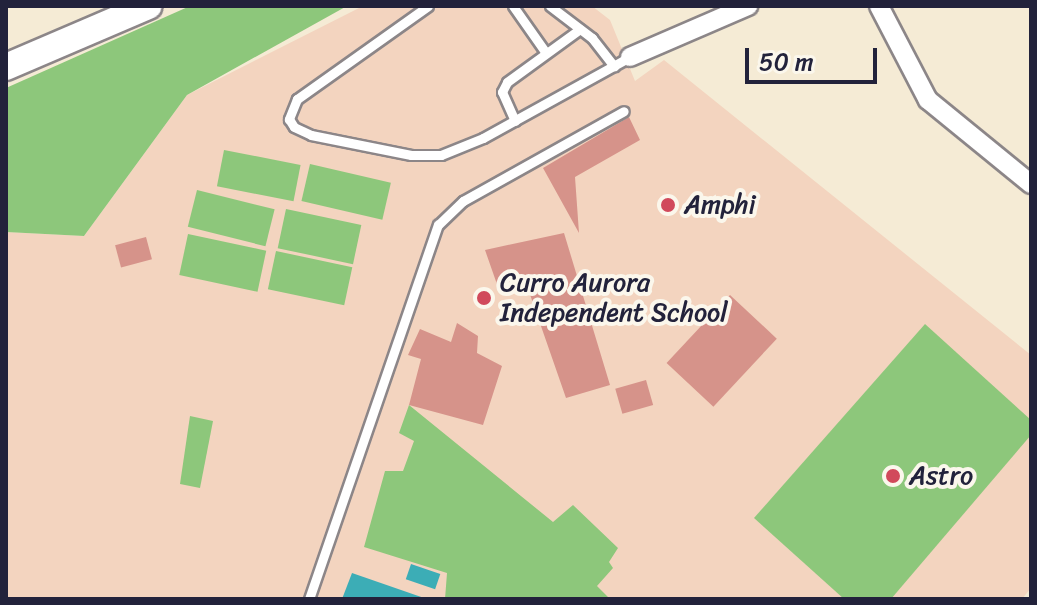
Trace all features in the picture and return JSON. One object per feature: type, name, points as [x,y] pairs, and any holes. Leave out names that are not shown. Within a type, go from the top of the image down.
[{"type":"main road","points":[[6,67],[148,6]]},
{"type":"street","points":[[622,62],[748,6]]},
{"type":"street","points":[[879,6],[928,100],[1031,184]]},
{"type":"lane","points":[[428,6],[297,99],[289,119],[294,127],[311,135],[411,155],[441,155],[515,121],[622,62],[550,6]]},
{"type":"lane","points":[[513,6],[546,53]]},
{"type":"lane","points":[[515,121],[502,92],[507,82],[580,29]]},
{"type":"lane","points":[[309,599],[438,225],[463,201],[624,111]]},
{"type":"shaded area","name":"Curro Aurora Independent School","points":[[363,6],[592,6],[610,20],[635,81],[664,60],[1031,355],[1031,588],[1022,599],[6,599],[6,232],[84,236],[187,95]]},
{"type":"green space","points":[[190,6],[347,6],[187,95],[84,236],[6,232],[6,88]]},
{"type":"green space","points":[[224,150],[301,165],[294,201],[217,186]]},
{"type":"green space","points":[[310,164],[391,183],[382,220],[301,201]]},
{"type":"green space","points":[[197,190],[275,209],[265,246],[188,227]]},
{"type":"green space","points":[[286,209],[361,225],[353,264],[278,248]]},
{"type":"green space","points":[[188,234],[266,251],[258,292],[179,275]]},
{"type":"green space","points":[[276,251],[352,267],[344,305],[268,289]]},
{"type":"green space","name":"Astro","points":[[925,324],[1031,420],[1031,435],[891,599],[844,599],[754,518]]},
{"type":"green space","points":[[409,405],[553,522],[573,505],[618,548],[609,562],[613,568],[597,586],[610,599],[445,599],[447,573],[364,547],[385,471],[403,471],[414,441],[399,433]]},
{"type":"green space","points":[[190,416],[213,421],[200,488],[180,484]]},
{"type":"water","points":[[411,564],[440,574],[435,589],[406,579]]},
{"type":"water","points":[[352,573],[427,599],[342,599]]},
{"type":"building","points":[[629,117],[640,140],[575,177],[579,233],[543,168]]},
{"type":"building","points":[[564,233],[610,385],[566,398],[526,283],[499,290],[485,250]]},
{"type":"building","points":[[146,237],[152,259],[121,267],[115,245]]},
{"type":"building","points":[[730,295],[777,339],[713,407],[667,363]]},
{"type":"building","points":[[457,323],[478,336],[477,353],[502,366],[483,425],[409,405],[421,359],[408,355],[420,329],[451,342]]},
{"type":"building","points":[[646,380],[653,405],[622,414],[615,389]]},
{"type":"place","name":"Amphi","points":[[668,205]]},
{"type":"place","name":"Curro Aurora Independent School","points":[[484,298]]},
{"type":"place","name":"Astro","points":[[893,476]]}]
